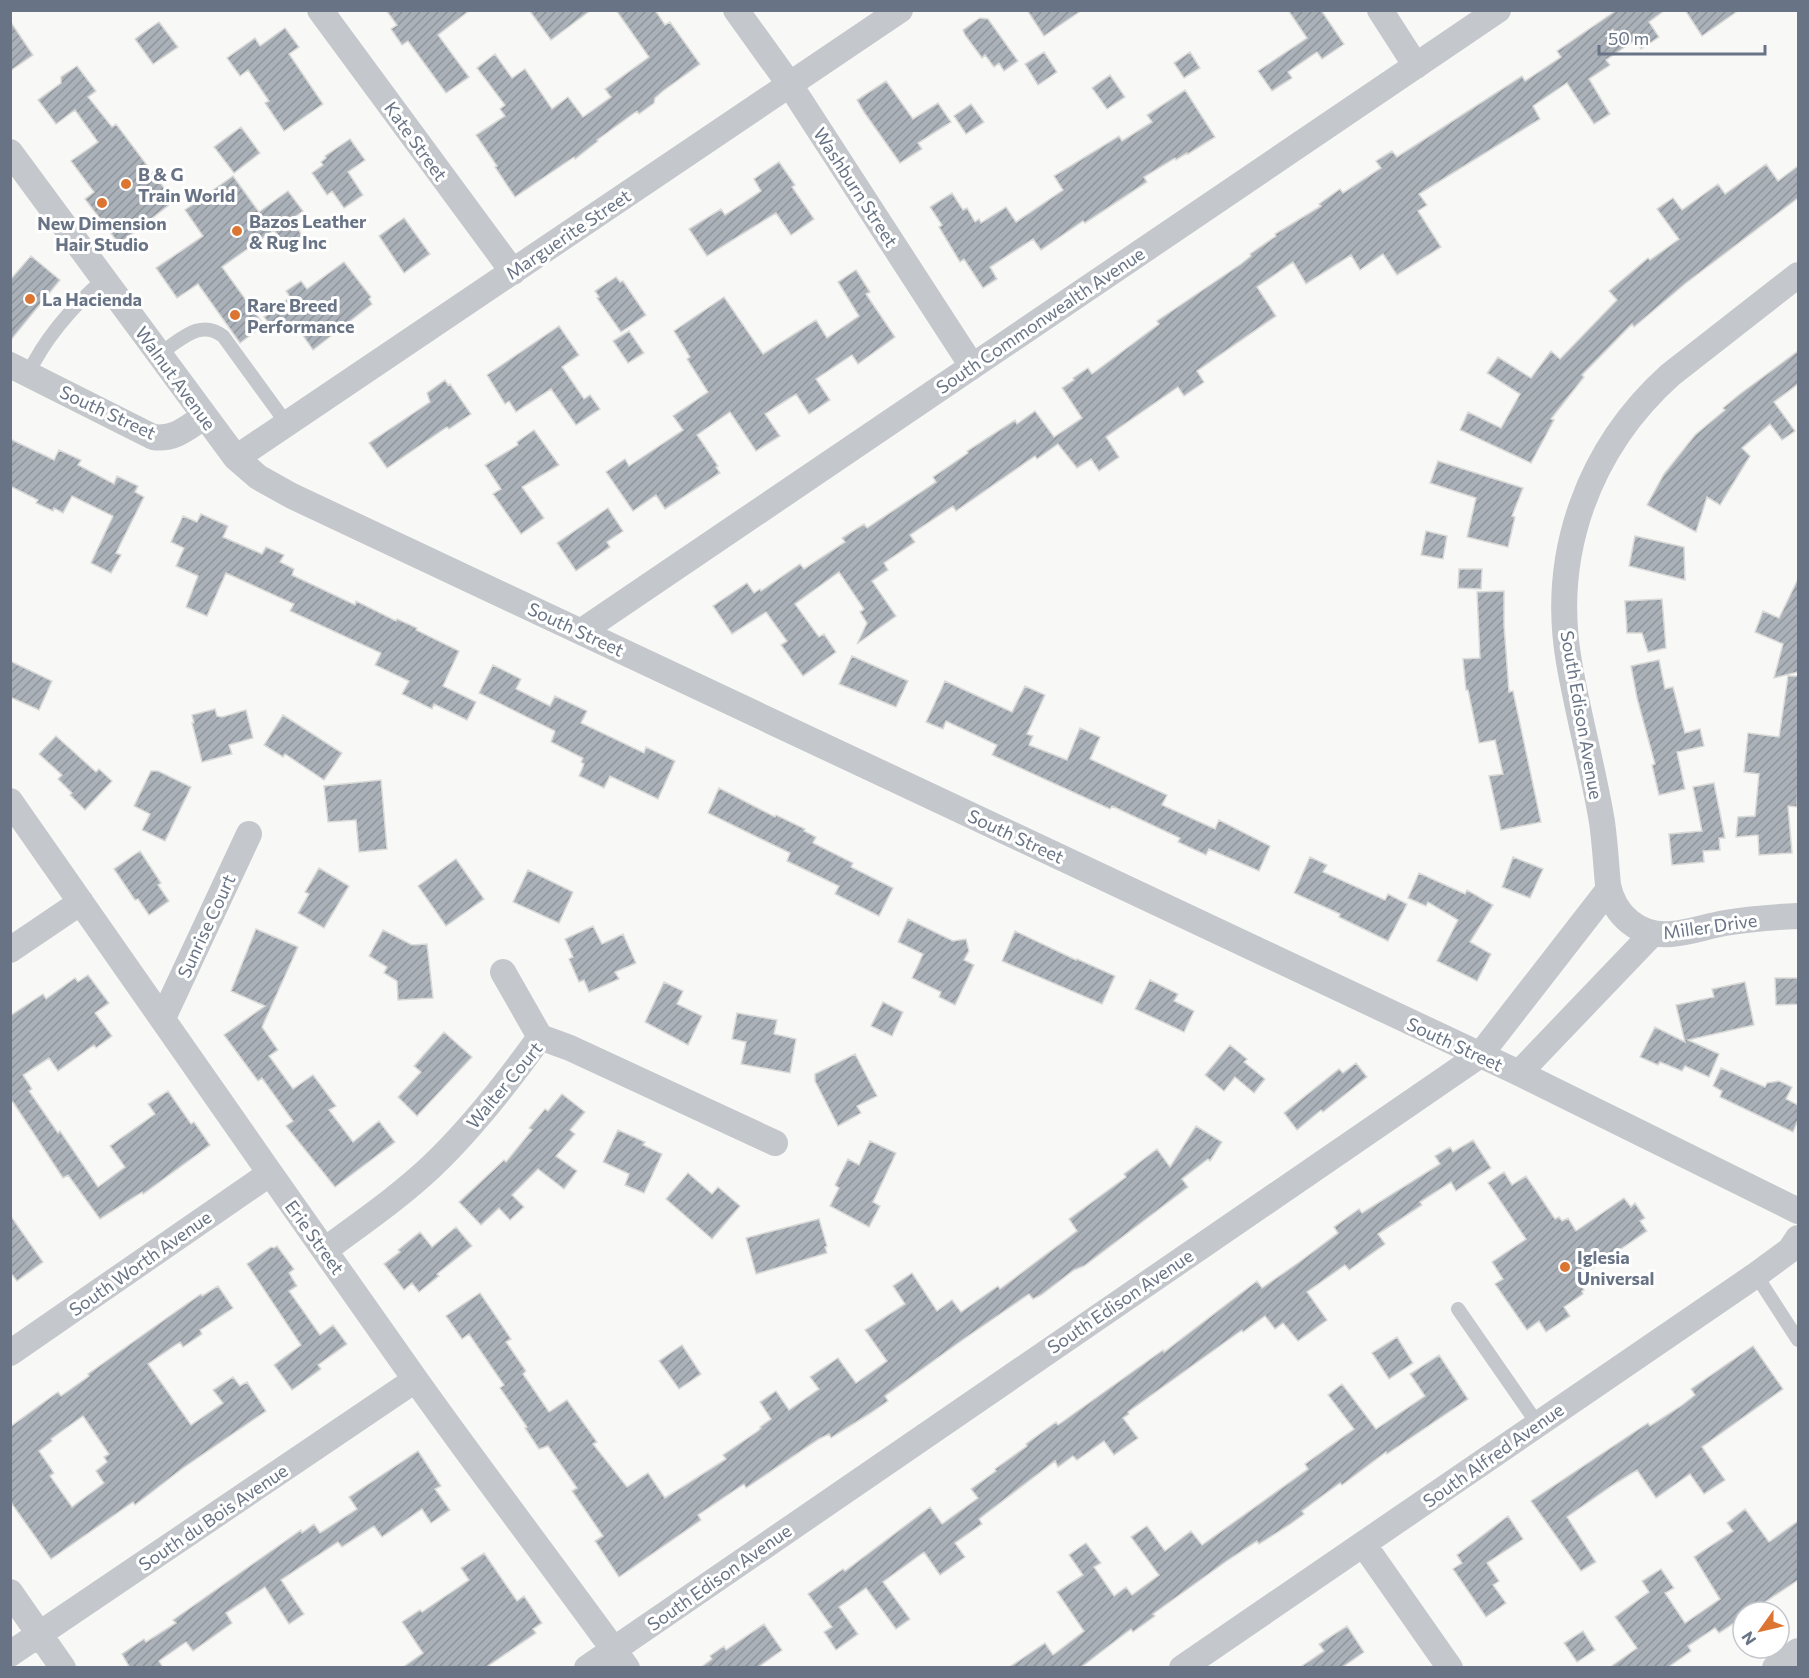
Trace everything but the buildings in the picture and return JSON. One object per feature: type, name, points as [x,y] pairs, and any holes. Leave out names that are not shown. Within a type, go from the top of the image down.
[{"type":"street","name":"Kate Street","points":[[320,10],[513,272]]},
{"type":"street","name":"Washburn Street","points":[[736,10],[790,85],[972,366]]},
{"type":"street","name":"Marguerite Street","points":[[236,458],[900,10]]},
{"type":"street","points":[[1380,10],[1416,66]]},
{"type":"street","name":"South Commonwealth Avenue","points":[[582,631],[1498,10]]},
{"type":"street","name":"Walnut Avenue","points":[[10,152],[236,458]]},
{"type":"street","name":"South Edison Avenue","points":[[1625,918],[1613,902],[1609,889],[1602,822],[1568,660],[1565,628],[1566,577],[1575,525],[1599,464],[1621,427],[1634,411],[1670,375],[1798,275]]},
{"type":"street","name":"South Street","points":[[19,369],[153,437],[165,438],[178,435],[205,416]]},
{"type":"street","name":"South Street","points":[[236,458],[258,477],[291,496],[1519,1073],[1798,1211]]},
{"type":"street","name":"Erie Street","points":[[10,801],[415,1380],[620,1658]]},
{"type":"street","name":"Sunrise Court","points":[[163,1018],[249,834]]},
{"type":"street","name":"South Edison Avenue","points":[[587,1668],[620,1658],[1480,1055],[1609,889]]},
{"type":"street","points":[[10,950],[81,902]]},
{"type":"street","name":"Miller Drive","points":[[1625,918],[1636,927],[1653,933],[1670,935],[1728,922],[1798,916]]},
{"type":"street","points":[[1519,1073],[1653,933]]},
{"type":"street","points":[[503,972],[540,1037]]},
{"type":"street","name":"Walter Court","points":[[325,1250],[412,1184],[447,1152],[503,1088],[540,1037],[570,1048],[775,1143]]},
{"type":"street","name":"South Worth Avenue","points":[[10,1353],[269,1174]]},
{"type":"street","name":"South Alfred Avenue","points":[[1182,1668],[1755,1275],[1790,1250],[1798,1238]]},
{"type":"street","name":"South du Bois Avenue","points":[[10,1654],[415,1380]]},
{"type":"street","points":[[1364,1545],[1450,1668]]},
{"type":"street","points":[[10,1592],[63,1668]]},
{"type":"street","points":[[1775,1668],[1798,1652]]},
{"type":"lane","points":[[19,369],[39,351],[80,300],[104,279]]},
{"type":"lane","points":[[159,354],[194,331],[205,328],[215,330],[223,336],[287,424]]},
{"type":"lane","points":[[1755,1275],[1798,1340]]},
{"type":"lane","points":[[1458,1309],[1537,1424]]},
{"type":"place","name":"B & G Train World","points":[[126,184]]},
{"type":"place","name":"New Dimension Hair Studio","points":[[102,203]]},
{"type":"place","name":"Bazos Leather & Rug Inc","points":[[237,231]]},
{"type":"place","name":"La Hacienda","points":[[30,299]]},
{"type":"place","name":"Rare Breed Performance","points":[[235,315]]},
{"type":"place","name":"Iglesia Universal","points":[[1565,1267]]}]
